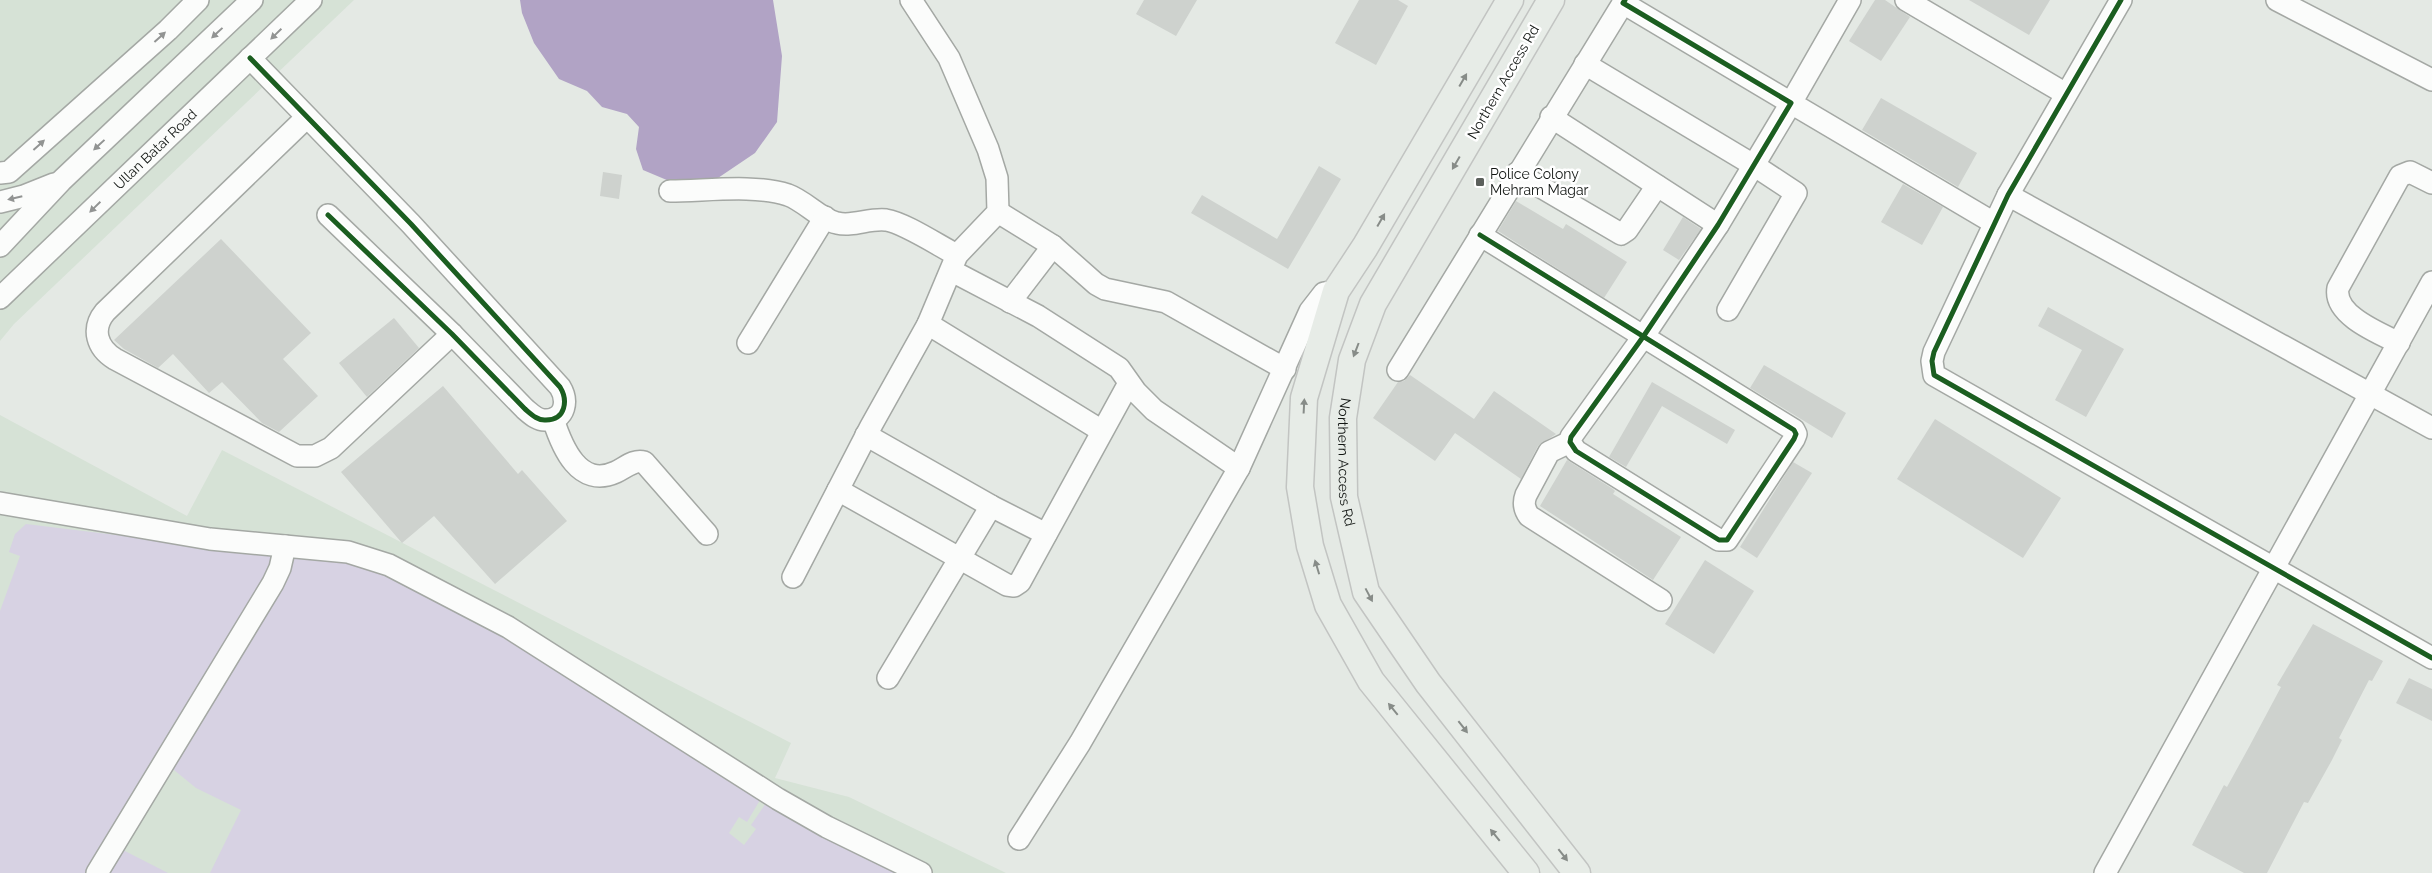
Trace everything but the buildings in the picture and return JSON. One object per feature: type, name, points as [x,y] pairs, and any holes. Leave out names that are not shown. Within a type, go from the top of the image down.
[{"type":"main road","points":[[1510,0],[1365,247],[1336,291],[1304,398],[1300,487],[1310,546],[1328,605],[1371,681],[1526,873]]},
{"type":"main road","name":"Northern Access Rd","points":[[1551,0],[1373,304],[1352,360],[1342,418],[1344,497],[1366,592],[1428,683],[1577,873]]},
{"type":"main road","points":[[1365,247],[1397,264]]},
{"type":"street","points":[[0,173],[9,172],[168,30],[198,0]]},
{"type":"street","points":[[0,246],[61,181],[252,0]]},
{"type":"street","name":"Ullan Batar Road","points":[[0,298],[311,0]]},
{"type":"street","points":[[793,577],[866,435],[928,324],[955,263],[998,212],[997,178],[988,149],[949,58],[911,0]]},
{"type":"street","points":[[1661,600],[1529,516],[1524,502],[1526,495],[1549,452],[1570,442],[1574,432],[1643,337],[1718,225],[1755,166],[1850,0]]},
{"type":"street","points":[[1906,0],[2066,94]]},
{"type":"street","points":[[2121,0],[2008,195],[1994,223],[1934,352],[1932,361],[1934,375],[2432,658]]},
{"type":"street","points":[[2278,0],[2432,80]]},
{"type":"street","points":[[1398,370],[1551,117],[1624,1],[1791,104],[1994,223]]},
{"type":"street","points":[[250,58],[306,118],[411,224],[560,387],[565,396],[566,404],[559,415],[546,421],[538,419],[524,409],[452,334],[328,215]]},
{"type":"street","points":[[1584,64],[1795,191],[1796,194],[1728,310]]},
{"type":"street","points":[[1551,117],[1718,225]]},
{"type":"street","points":[[306,118],[105,312],[97,327],[98,340],[102,348],[123,364],[297,456],[315,456],[332,448],[452,334]]},
{"type":"street","points":[[2399,342],[2374,331],[2343,310],[2337,296],[2338,288],[2400,176],[2410,172],[2432,183]]},
{"type":"street","points":[[1517,173],[1621,234],[1627,230],[1657,186]]},
{"type":"street","points":[[0,202],[24,196],[61,181]]},
{"type":"street","points":[[670,191],[769,190],[798,199],[825,217],[841,224],[878,220],[894,222],[1010,302],[1038,316],[1119,368],[1129,383],[1154,410],[1239,468]]},
{"type":"street","points":[[2008,195],[2432,428]]},
{"type":"street","points":[[998,212],[1053,246],[1096,284],[1105,289],[1166,302],[1285,369]]},
{"type":"street","points":[[748,343],[802,258],[825,217]]},
{"type":"street","points":[[1480,235],[1796,432],[1794,439],[1727,540],[1719,540],[1609,473],[1576,451],[1570,442]]},
{"type":"street","points":[[1010,302],[1053,246]]},
{"type":"street","points":[[2105,873],[2432,282]]},
{"type":"street","points":[[1019,838],[1080,743],[1239,468],[1310,312],[1324,293],[1336,291]]},
{"type":"street","points":[[928,324],[1102,431]]},
{"type":"street","points":[[838,490],[1007,585],[1014,586],[1020,582],[1129,383]]},
{"type":"street","points":[[553,419],[561,443],[571,460],[583,471],[603,477],[636,461],[644,462],[707,534]]},
{"type":"street","points":[[866,435],[991,506],[1046,534]]},
{"type":"street","points":[[0,503],[210,538],[368,557],[422,581],[508,627],[778,799],[827,827],[921,873]]},
{"type":"street","points":[[888,678],[991,506]]},
{"type":"street","points":[[97,873],[273,583],[280,568],[285,546]]},
{"type":"shaded area","points":[[0,0],[354,0],[14,324],[0,341]]},
{"type":"shaded area","points":[[520,0],[773,0],[782,56],[777,122],[755,153],[715,180],[681,186],[643,170],[636,149],[639,127],[627,114],[602,107],[587,91],[559,79],[534,43],[522,13]]},
{"type":"shaded area","points":[[0,415],[187,516],[222,450],[791,743],[775,778],[849,797],[1006,873],[0,873]]},
{"type":"shaded area","points":[[26,524],[272,554],[274,561],[266,587],[86,873],[0,873],[0,611],[20,556],[9,552],[15,534]]},
{"type":"shaded area","points":[[298,555],[347,562],[373,569],[453,607],[510,640],[760,800],[747,822],[739,817],[729,833],[744,845],[756,829],[751,825],[766,803],[899,873],[210,873],[241,810],[196,788],[174,770],[174,760],[291,563]]},
{"type":"shaded area","points":[[121,849],[168,873],[108,873]]},
{"type":"cycle path","points":[[1480,235],[1794,430],[1796,434],[1794,439],[1727,540],[1719,540],[1576,451],[1570,442],[1571,437],[1643,337],[1718,225],[1791,103],[1623,3],[1625,0]]},
{"type":"cycle path","points":[[2121,0],[2008,195],[1934,352],[1932,361],[1934,375],[2432,658]]},
{"type":"cycle path","points":[[250,58],[411,224],[560,387],[563,392],[564,408],[558,417],[543,420],[527,411],[452,334],[328,215]]},
{"type":"place","name":"Police Colony Mehram Magar","points":[[1480,182]]}]
